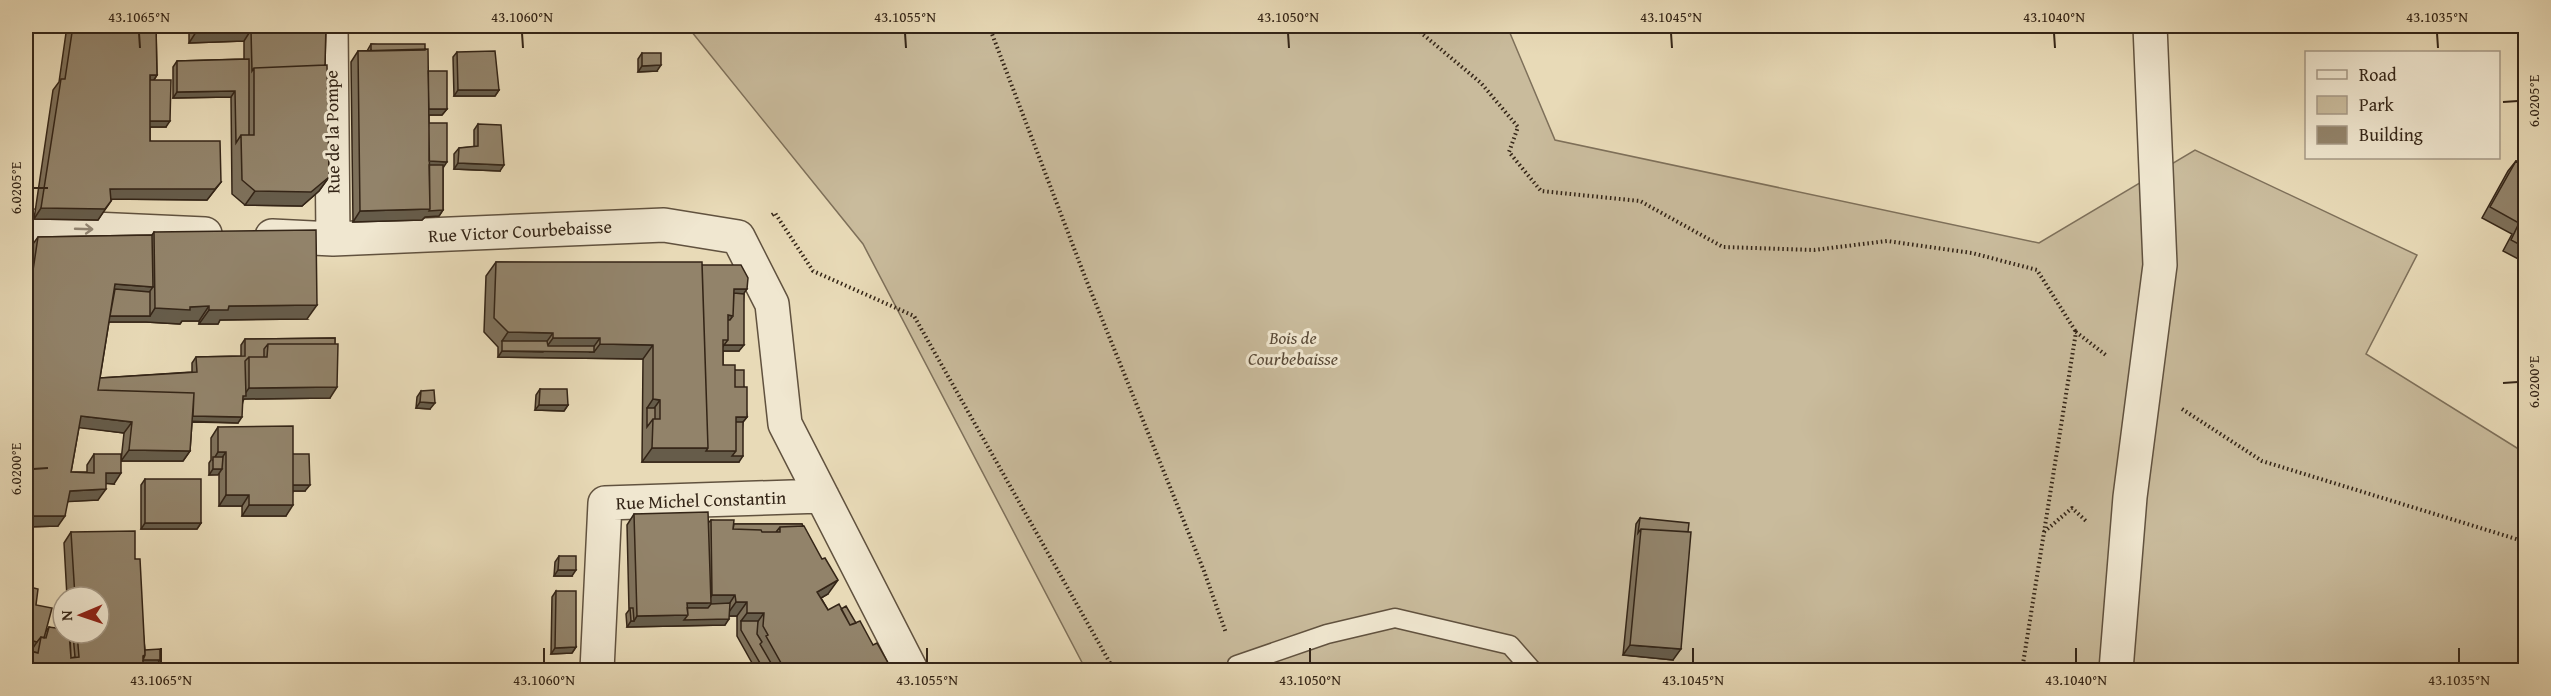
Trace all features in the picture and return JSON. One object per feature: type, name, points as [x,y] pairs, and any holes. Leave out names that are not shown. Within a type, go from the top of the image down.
[{"type":"street","name":"Rue de la Pompe","points":[[331,26],[333,239]]},
{"type":"street","points":[[2116,670],[2130,497],[2160,265],[2150,26]]},
{"type":"street","name":"Rue Victor Courbebaisse","points":[[26,226],[333,239],[664,225],[738,237]]},
{"type":"street","points":[[738,237],[772,304],[785,424],[911,670]]},
{"type":"street","name":"Rue Michel Constantin","points":[[597,670],[605,503],[822,496]]},
{"type":"lane","points":[[1237,668],[1327,634],[1395,618],[1510,645],[1532,670]]},
{"type":"path","points":[[989,26],[1085,277],[1204,571],[1237,668]]},
{"type":"path","points":[[1413,26],[1481,83],[1518,127],[1509,152],[1541,191],[1640,201],[1723,247],[1814,250],[1887,241],[1983,256],[2037,270],[2076,333],[2145,385],[2262,461],[2526,542]]},
{"type":"path","points":[[738,237],[775,213],[813,271],[914,316],[1114,670]]},
{"type":"path","points":[[2022,670],[2076,333]]},
{"type":"green space","name":"Bois de Courbebaisse","points":[[687,26],[1507,26],[1555,140],[2039,243],[2195,150],[2417,255],[2366,354],[2525,453],[2525,670],[1086,670],[863,244]]},
{"type":"building","points":[[73,26],[156,26],[157,75],[150,75],[150,141],[220,141],[221,182],[215,189],[110,189],[111,201],[105,209],[41,208],[61,79],[65,79]]},
{"type":"building","points":[[196,26],[326,26],[325,65],[254,68],[252,71],[251,30],[196,32]]},
{"type":"building","points":[[371,44],[425,44],[425,50],[371,51]]},
{"type":"building","points":[[428,49],[430,209],[360,211],[358,51]]},
{"type":"building","points":[[495,51],[499,90],[458,90],[457,52]]},
{"type":"building","points":[[642,53],[661,53],[661,65],[642,66]]},
{"type":"building","points":[[249,59],[249,135],[241,135],[236,143],[235,91],[177,92],[177,61]]},
{"type":"building","points":[[327,65],[329,177],[311,192],[255,191],[242,180],[241,135],[254,135],[254,68]]},
{"type":"building","points":[[428,71],[447,71],[447,109],[429,109]]},
{"type":"building","points":[[150,80],[171,80],[170,121],[150,121]]},
{"type":"building","points":[[429,123],[447,123],[447,162],[429,161]]},
{"type":"building","points":[[478,124],[501,125],[504,165],[458,163],[459,148],[478,146]]},
{"type":"building","points":[[2516,161],[2526,166],[2526,248],[2511,240],[2519,223],[2490,207]]},
{"type":"building","points":[[429,165],[443,165],[443,210],[429,211]]},
{"type":"building","points":[[316,230],[317,305],[229,306],[228,310],[209,310],[209,306],[190,307],[190,310],[155,308],[154,232]]},
{"type":"building","points":[[152,235],[153,287],[115,284],[98,390],[194,393],[190,451],[129,450],[132,422],[81,416],[71,472],[94,473],[94,454],[121,454],[121,473],[106,473],[106,489],[70,491],[65,516],[26,516],[26,317],[38,237]]},
{"type":"building","points":[[496,262],[702,262],[708,448],[652,448],[653,419],[660,419],[660,400],[653,399],[653,345],[600,344],[600,338],[553,338],[553,333],[508,332],[494,318]]},
{"type":"building","points":[[702,265],[741,265],[748,278],[747,289],[734,289],[733,316],[728,315],[728,340],[723,340],[723,365],[735,365],[735,387],[747,387],[747,417],[736,417],[736,451],[706,451],[708,448]]},
{"type":"building","points":[[115,289],[150,292],[150,316],[110,316]]},
{"type":"building","points":[[734,293],[744,294],[744,345],[724,345],[728,340],[728,320],[733,316]]},
{"type":"building","points":[[335,338],[335,344],[268,344],[264,349],[264,357],[249,357],[245,361],[246,396],[243,396],[242,417],[193,416],[194,393],[98,390],[100,378],[197,372],[196,357],[245,356],[245,339]]},
{"type":"building","points":[[502,341],[547,341],[548,346],[594,346],[594,352],[502,351]]},
{"type":"building","points":[[268,344],[338,344],[337,387],[249,388],[249,357],[267,357]]},
{"type":"building","points":[[735,370],[744,370],[744,387],[735,387]]},
{"type":"building","points":[[540,389],[567,389],[568,405],[539,405]]},
{"type":"building","points":[[434,390],[435,403],[420,402],[421,391]]},
{"type":"building","points":[[647,408],[655,408],[655,419],[647,427]]},
{"type":"building","points":[[736,422],[743,422],[743,456],[732,456],[736,451]]},
{"type":"building","points":[[293,426],[293,505],[249,505],[249,495],[226,495],[226,452],[218,452],[218,427]]},
{"type":"building","points":[[293,454],[309,454],[310,485],[293,485]]},
{"type":"building","points":[[213,457],[223,457],[222,469],[213,469]]},
{"type":"building","points":[[145,479],[201,479],[201,523],[145,523]]},
{"type":"building","points":[[708,512],[711,603],[687,603],[688,615],[637,616],[634,514]]},
{"type":"building","points":[[1640,518],[1689,523],[1688,532],[1641,529],[1638,533]]},
{"type":"building","points":[[711,520],[734,520],[733,529],[761,530],[762,532],[780,532],[780,527],[804,526],[822,559],[825,558],[838,580],[817,592],[828,610],[839,604],[850,625],[860,621],[873,645],[877,643],[892,670],[785,670],[766,636],[768,635],[763,626],[764,613],[747,613],[747,602],[736,602],[735,595],[712,595]]},
{"type":"building","points":[[734,524],[802,524],[803,526],[780,527],[776,532],[762,532],[761,530],[733,529]]},
{"type":"building","points":[[1641,529],[1691,532],[1681,649],[1630,645]]},
{"type":"building","points":[[135,531],[135,559],[140,559],[145,655],[143,656],[143,670],[26,670],[26,650],[38,653],[41,637],[46,638],[49,627],[51,627],[51,645],[70,645],[71,658],[79,657],[78,645],[111,645],[111,585],[74,585],[71,532]]},
{"type":"building","points":[[559,556],[576,556],[576,570],[558,570]]},
{"type":"building","points":[[26,586],[38,589],[36,605],[51,608],[51,612],[44,638],[41,637],[37,642],[26,639]]},
{"type":"building","points":[[556,591],[576,591],[576,647],[555,648]]},
{"type":"building","points":[[730,603],[729,619],[684,620],[688,615],[687,608],[708,608],[711,604]]},
{"type":"building","points":[[846,606],[856,623],[850,625],[841,609]]},
{"type":"building","points":[[630,608],[633,608],[634,621],[631,621]]},
{"type":"building","points":[[741,621],[758,621],[757,634],[762,642],[760,644],[775,670],[764,670],[741,630]]},
{"type":"building","points":[[70,645],[74,645],[75,657],[71,658]]},
{"type":"building","points":[[160,649],[160,660],[143,660],[145,650]]},
{"type":"building","points":[[582,664],[581,670],[495,670]]}]
